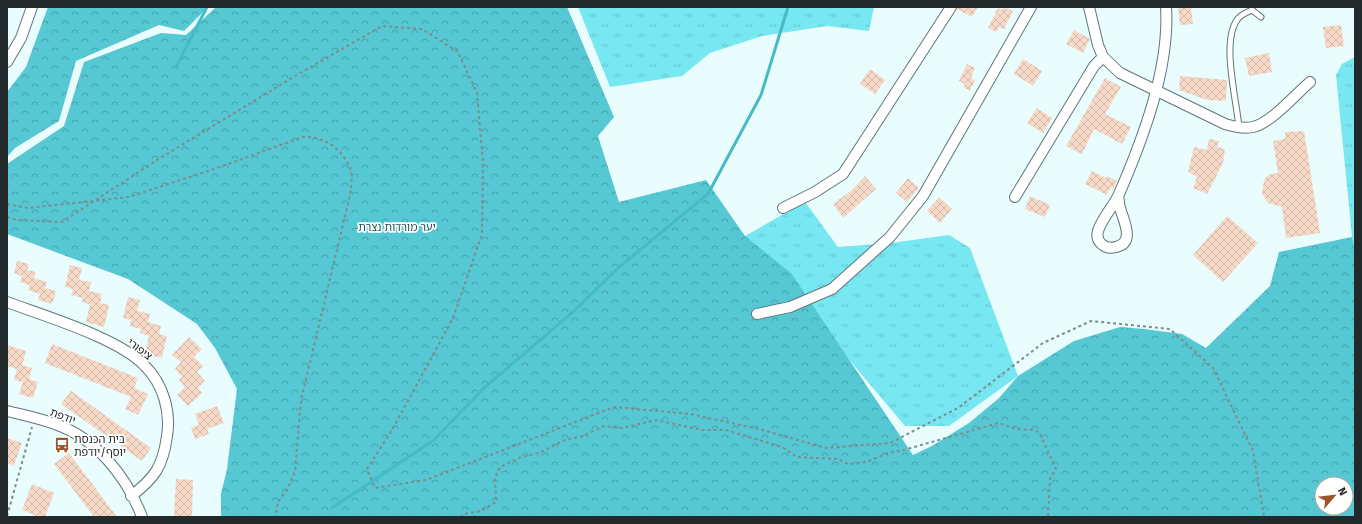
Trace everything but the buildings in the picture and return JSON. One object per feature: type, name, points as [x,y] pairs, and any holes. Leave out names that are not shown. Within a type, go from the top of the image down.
[{"type":"street","points":[[7,62],[21,38],[32,7]]},
{"type":"street","points":[[783,208],[815,192],[843,174],[951,7]]},
{"type":"street","points":[[757,314],[790,307],[832,289],[890,237],[924,196],[1031,7]]},
{"type":"street","points":[[1089,7],[1098,45],[1103,57],[1120,73],[1225,124],[1239,128],[1255,127],[1271,117],[1310,82]]},
{"type":"street","points":[[1118,196],[1119,206],[1126,225],[1127,234],[1125,241],[1121,245],[1116,247],[1107,247],[1102,245],[1098,239],[1098,230],[1118,196],[1138,149],[1156,91],[1168,26],[1166,7]]},
{"type":"street","points":[[1015,197],[1094,66],[1103,57]]},
{"type":"street","name":"ציפורי","points":[[7,302],[64,323],[112,344],[132,355],[145,365],[155,378],[163,393],[167,411],[169,427],[166,447],[160,466],[148,484],[132,496]]},
{"type":"street","name":"יודפת","points":[[7,412],[55,424],[75,433],[93,445],[123,479],[142,517]]},
{"type":"lane","points":[[1239,128],[1230,71],[1231,44],[1234,28],[1237,19],[1245,12],[1252,10],[1262,17]]},
{"type":"path","points":[[7,217],[17,220],[62,222],[288,80],[382,26],[422,29],[458,52],[477,93],[483,162],[482,234],[453,318],[392,430],[367,469],[375,488],[426,480],[614,407],[690,414],[759,429],[826,448],[890,443],[958,408],[1043,343],[1091,321],[1170,329],[1212,368],[1253,451],[1264,517]]},
{"type":"path","points":[[7,204],[28,208],[129,197],[214,169],[303,137],[315,137],[326,141],[344,156],[351,173],[351,190],[301,400],[295,471],[288,488],[278,502],[274,513],[275,517]]},
{"type":"path","points":[[7,516],[34,418]]},
{"type":"path","points":[[460,517],[464,514],[481,511],[496,502],[495,478],[500,467],[506,464],[522,457],[539,453],[565,440],[583,436],[604,426],[622,428],[656,420],[702,430],[726,430],[782,447],[797,457],[838,459],[848,464],[866,462],[888,453],[900,451],[999,423],[1016,429],[1033,430],[1039,432],[1042,437],[1056,469],[1050,479],[1048,517]]},
{"type":"green space","points":[[48,7],[208,7],[184,31],[159,25],[76,61],[59,121],[15,148],[7,157],[7,92],[26,67]]},
{"type":"green space","name":"יער מורדות נצרת","points":[[216,7],[567,7],[614,117],[598,136],[619,202],[706,180],[745,236],[791,273],[913,455],[932,446],[969,423],[999,398],[1018,376],[1074,341],[1120,327],[1182,334],[1206,348],[1270,286],[1279,252],[1352,237],[1355,251],[1355,517],[221,517],[221,494],[227,469],[237,389],[215,348],[197,324],[128,279],[7,234],[7,164],[64,126],[84,62],[161,33],[186,35]]},
{"type":"green space","points":[[578,7],[874,7],[869,31],[827,26],[762,36],[710,53],[682,76],[610,87]]},
{"type":"green space","points":[[1355,57],[1355,255],[1336,75],[1342,64]]},
{"type":"green space","points":[[805,202],[838,247],[891,243],[949,235],[970,248],[1018,376],[949,426],[905,426],[745,236]]},
{"type":"waterway","points":[[176,67],[207,7]]},
{"type":"waterway","points":[[332,508],[434,440],[483,389],[574,311],[618,268],[708,194],[761,95],[788,7]]},
{"type":"place","name":"בית הכנסת יוסף/יודפת","points":[[62,445]]}]
